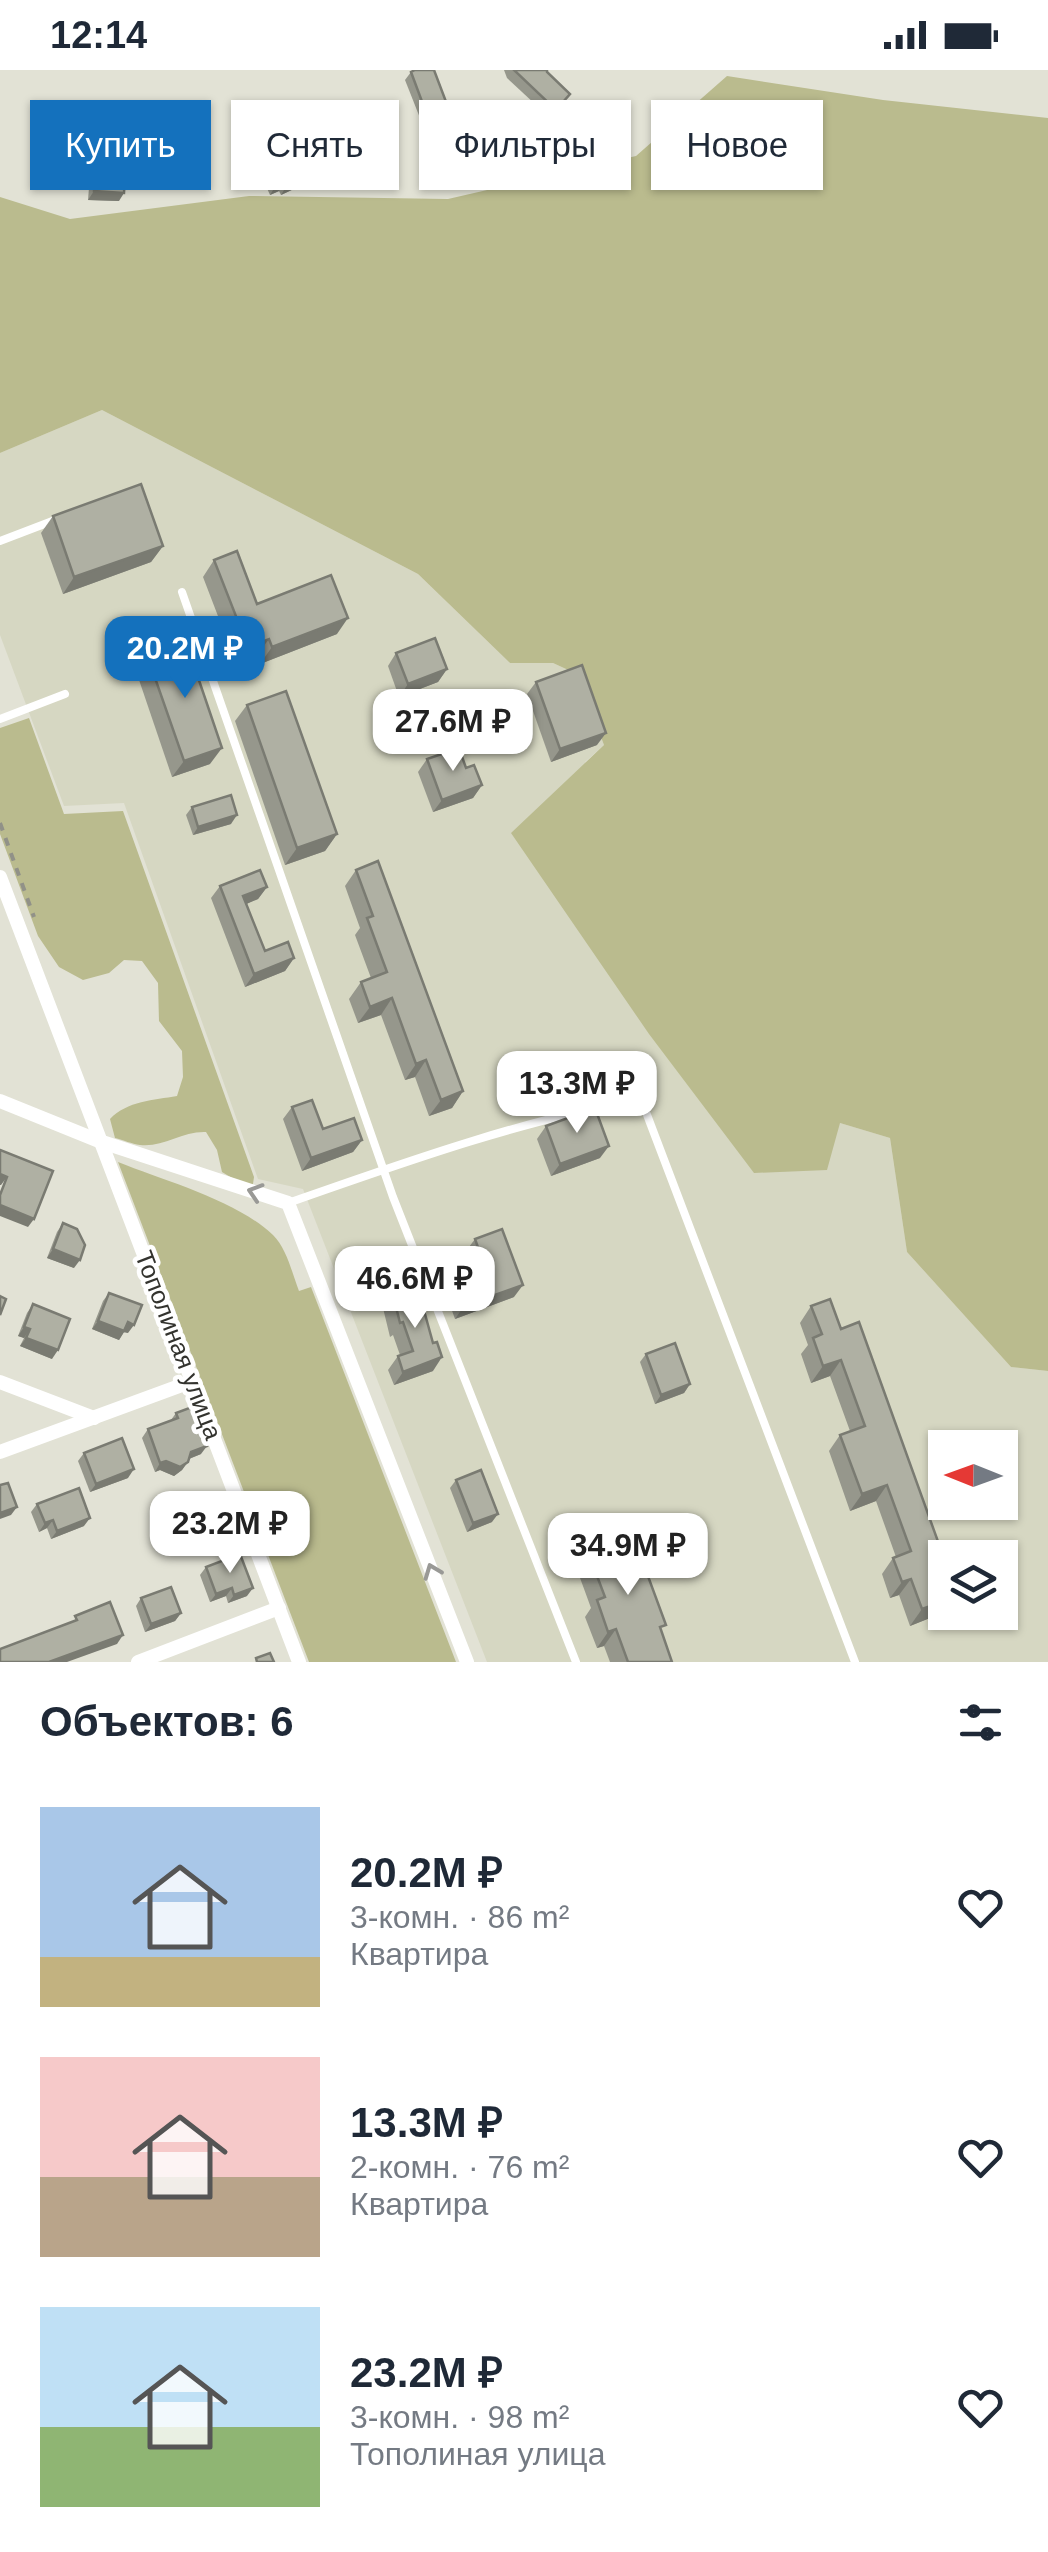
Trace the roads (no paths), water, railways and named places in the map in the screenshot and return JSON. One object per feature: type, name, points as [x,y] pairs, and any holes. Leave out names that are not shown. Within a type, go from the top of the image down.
[{"type":"street","name":"Тополиная улица","points":[[0,877],[299,1662]]},
{"type":"street","points":[[0,1101],[99,1141],[288,1203],[467,1662]]},
{"type":"street","points":[[0,1452],[193,1381]]},
{"type":"street","points":[[0,1382],[94,1418]]},
{"type":"street","points":[[138,1662],[279,1608]]},
{"type":"lane","points":[[0,542],[66,516]]},
{"type":"lane","points":[[182,592],[384,1168],[576,1662]]},
{"type":"lane","points":[[0,719],[65,694]]},
{"type":"lane","points":[[288,1203],[384,1168],[584,1109],[641,1099],[855,1662]]}]
